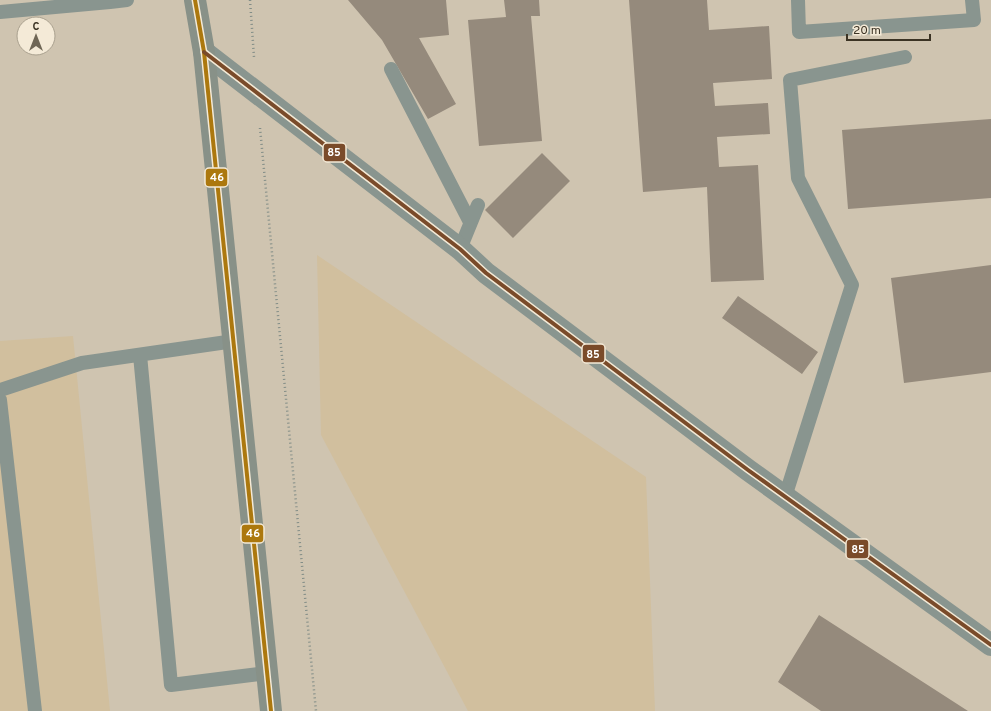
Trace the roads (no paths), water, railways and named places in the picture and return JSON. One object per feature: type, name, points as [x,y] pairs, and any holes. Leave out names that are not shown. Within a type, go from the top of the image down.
[{"type":"main road","points":[[195,0],[204,52],[271,711]]},
{"type":"street","points":[[204,52],[460,249],[486,273],[748,470],[991,645]]},
{"type":"lane","points":[[0,12],[127,0]]},
{"type":"lane","points":[[798,0],[799,32],[974,20],[972,0]]},
{"type":"lane","points":[[785,497],[852,285],[798,178],[790,80],[905,56]]},
{"type":"lane","points":[[390,69],[470,222]]},
{"type":"lane","points":[[460,249],[478,205]]},
{"type":"lane","points":[[0,390],[82,363],[234,341]]},
{"type":"lane","points":[[140,355],[171,686],[267,673]]},
{"type":"lane","points":[[0,400],[35,711]]}]
